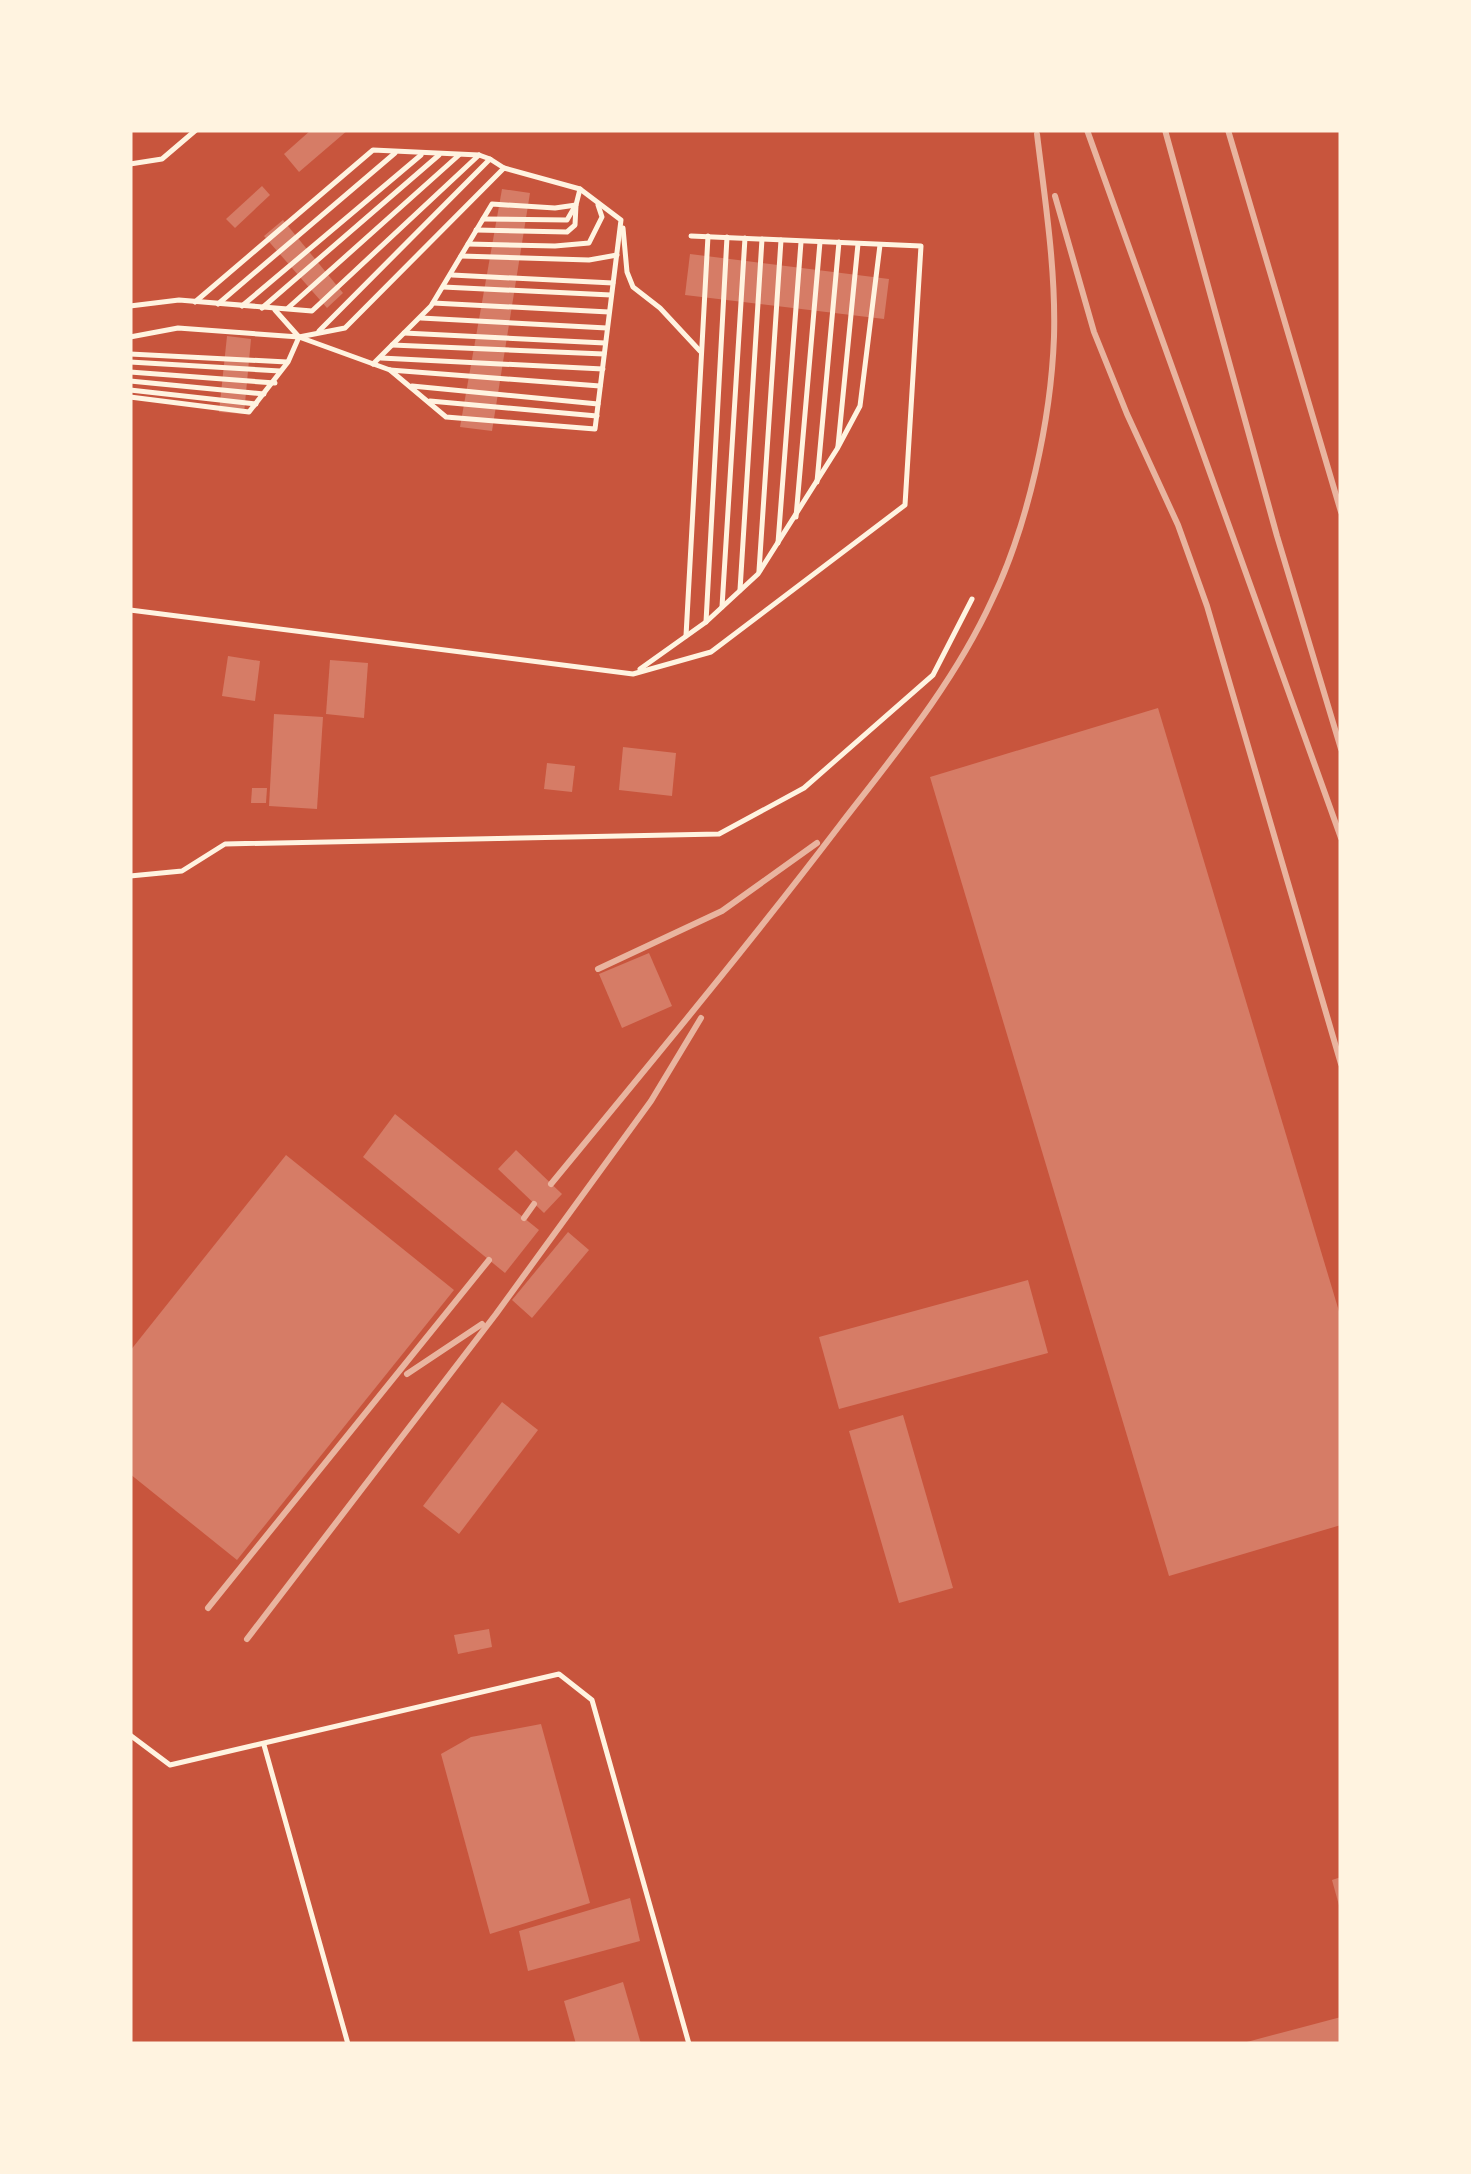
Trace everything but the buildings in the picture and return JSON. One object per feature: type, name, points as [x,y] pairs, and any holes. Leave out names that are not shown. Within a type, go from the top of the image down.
[{"type":"lane","points":[[130,164],[162,159],[196,130]]},
{"type":"lane","points":[[195,302],[372,150],[479,155],[504,168],[580,189],[621,220],[633,287],[660,308],[702,353]]},
{"type":"lane","points":[[218,304],[398,151]]},
{"type":"lane","points":[[242,306],[423,153]]},
{"type":"lane","points":[[262,308],[442,154]]},
{"type":"lane","points":[[286,310],[460,154]]},
{"type":"lane","points":[[130,306],[195,302],[312,310],[479,155]]},
{"type":"lane","points":[[317,334],[490,159]]},
{"type":"lane","points":[[130,337],[178,328],[299,337],[346,328],[504,168]]},
{"type":"lane","points":[[476,230],[567,232],[575,225],[580,189]]},
{"type":"lane","points":[[468,244],[588,243],[602,216],[597,202]]},
{"type":"lane","points":[[373,364],[433,303],[492,204],[555,208],[576,205]]},
{"type":"lane","points":[[482,219],[567,220],[576,205]]},
{"type":"lane","points":[[390,370],[446,417],[595,428],[621,220]]},
{"type":"lane","points":[[130,610],[633,674],[711,652],[905,505],[922,246],[691,236]]},
{"type":"lane","points":[[686,636],[708,236]]},
{"type":"lane","points":[[706,622],[727,237]]},
{"type":"lane","points":[[722,607],[745,238]]},
{"type":"lane","points":[[739,593],[762,239]]},
{"type":"lane","points":[[758,574],[780,240]]},
{"type":"lane","points":[[778,546],[801,242]]},
{"type":"lane","points":[[796,520],[820,242]]},
{"type":"lane","points":[[817,485],[839,242]]},
{"type":"lane","points":[[837,450],[858,244]]},
{"type":"lane","points":[[633,674],[706,622],[758,574],[817,485],[860,406],[880,245]]},
{"type":"lane","points":[[460,256],[589,260],[617,256]]},
{"type":"lane","points":[[450,274],[613,282]]},
{"type":"lane","points":[[442,287],[612,294]]},
{"type":"lane","points":[[433,303],[610,312]]},
{"type":"lane","points":[[275,310],[299,337],[390,370],[600,386]]},
{"type":"lane","points":[[420,318],[607,328]]},
{"type":"lane","points":[[404,333],[606,343]]},
{"type":"lane","points":[[130,393],[249,412],[275,382],[299,337]]},
{"type":"lane","points":[[392,345],[604,354]]},
{"type":"lane","points":[[130,354],[288,362]]},
{"type":"lane","points":[[380,358],[602,369]]},
{"type":"lane","points":[[130,362],[280,371]]},
{"type":"lane","points":[[130,372],[275,382]]},
{"type":"lane","points":[[130,381],[264,394]]},
{"type":"lane","points":[[410,386],[598,404]]},
{"type":"lane","points":[[428,401],[596,416]]},
{"type":"lane","points":[[130,876],[182,870],[225,844],[719,834],[804,788],[933,675],[972,599]]},
{"type":"lane","points":[[130,1735],[170,1765],[559,1674],[592,1700],[689,2044]]},
{"type":"lane","points":[[264,1745],[348,2044]]},
{"type":"railway","points":[[1087,130],[1341,838]]},
{"type":"railway","points":[[1165,130],[1277,536],[1341,749]]},
{"type":"railway","points":[[1228,130],[1341,512]]},
{"type":"railway","points":[[551,1184],[734,961],[902,744],[942,689],[992,600],[1027,506],[1043,437],[1052,369],[1053,286],[1037,134]]},
{"type":"railway","points":[[1055,196],[1094,332],[1178,525],[1207,606],[1341,1064]]},
{"type":"railway","points":[[598,969],[722,911],[817,843]]},
{"type":"railway","points":[[247,1639],[496,1314],[651,1101],[701,1018]]},
{"type":"railway","points":[[524,1218],[534,1204]]},
{"type":"railway","points":[[208,1608],[489,1260]]},
{"type":"railway","points":[[407,1374],[482,1324]]}]
